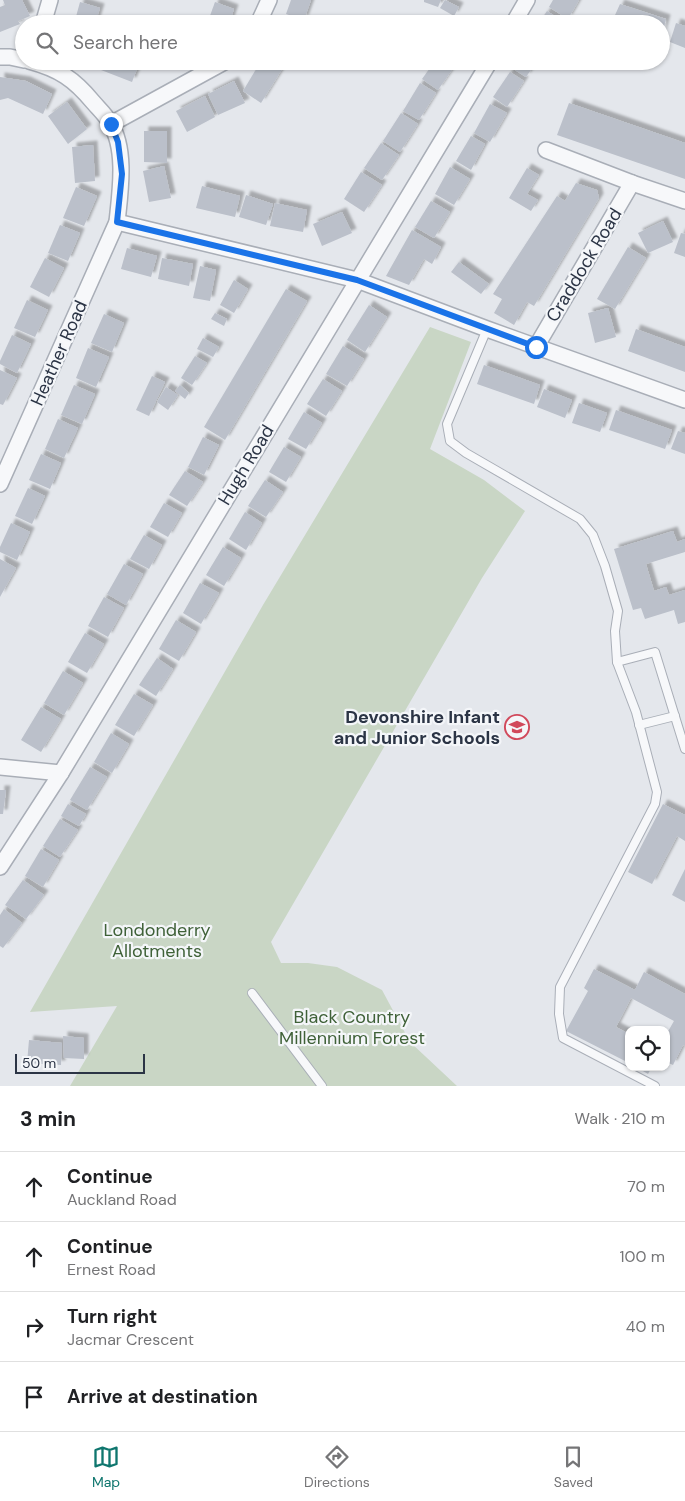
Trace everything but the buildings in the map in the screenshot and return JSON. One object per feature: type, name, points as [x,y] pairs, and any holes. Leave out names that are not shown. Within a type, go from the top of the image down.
[{"type":"street","points":[[46,15],[50,0]]},
{"type":"street","points":[[262,15],[268,0]]},
{"type":"street","points":[[518,15],[527,0]]},
{"type":"street","points":[[0,57],[15,57]]},
{"type":"street","points":[[57,70],[80,86],[111,124],[210,70]]},
{"type":"street","name":"Hugh Road","points":[[0,867],[61,773],[485,70]]},
{"type":"street","name":"Heather Road","points":[[0,484],[117,222],[122,174],[118,142],[111,124]]},
{"type":"street","points":[[546,150],[685,201]]},
{"type":"street","name":"Craddock Road","points":[[536,347],[632,183]]},
{"type":"street","points":[[117,222],[357,280],[487,330],[685,400]]},
{"type":"street","points":[[0,767],[61,773]]},
{"type":"lane","points":[[487,330],[447,424],[450,441],[466,454],[580,519],[593,535],[605,566],[618,611],[615,631],[617,662],[639,725],[657,792],[655,804],[560,987],[558,1014],[563,1038],[655,1086]]},
{"type":"lane","points":[[617,662],[655,652],[685,749]]},
{"type":"lane","points":[[639,725],[674,716]]},
{"type":"lane","points":[[252,993],[322,1086]]},
{"type":"green space","name":"Londonderry Allotments","points":[[430,327],[471,342],[430,449],[484,480],[525,511],[482,578],[271,942],[281,963],[308,963],[337,967],[382,990],[410,1042],[457,1086],[70,1086],[117,1006],[30,1012],[263,605]]},
{"type":"place","name":"Devonshire Infant and Junior Schools","points":[[517,727]]},
{"type":"route","points":[[111,124],[118,142],[122,174],[117,222],[357,280],[536,347]]},
{"type":"park label","name":"Black Country Millennium Forest","points":[[352,1027]]}]
